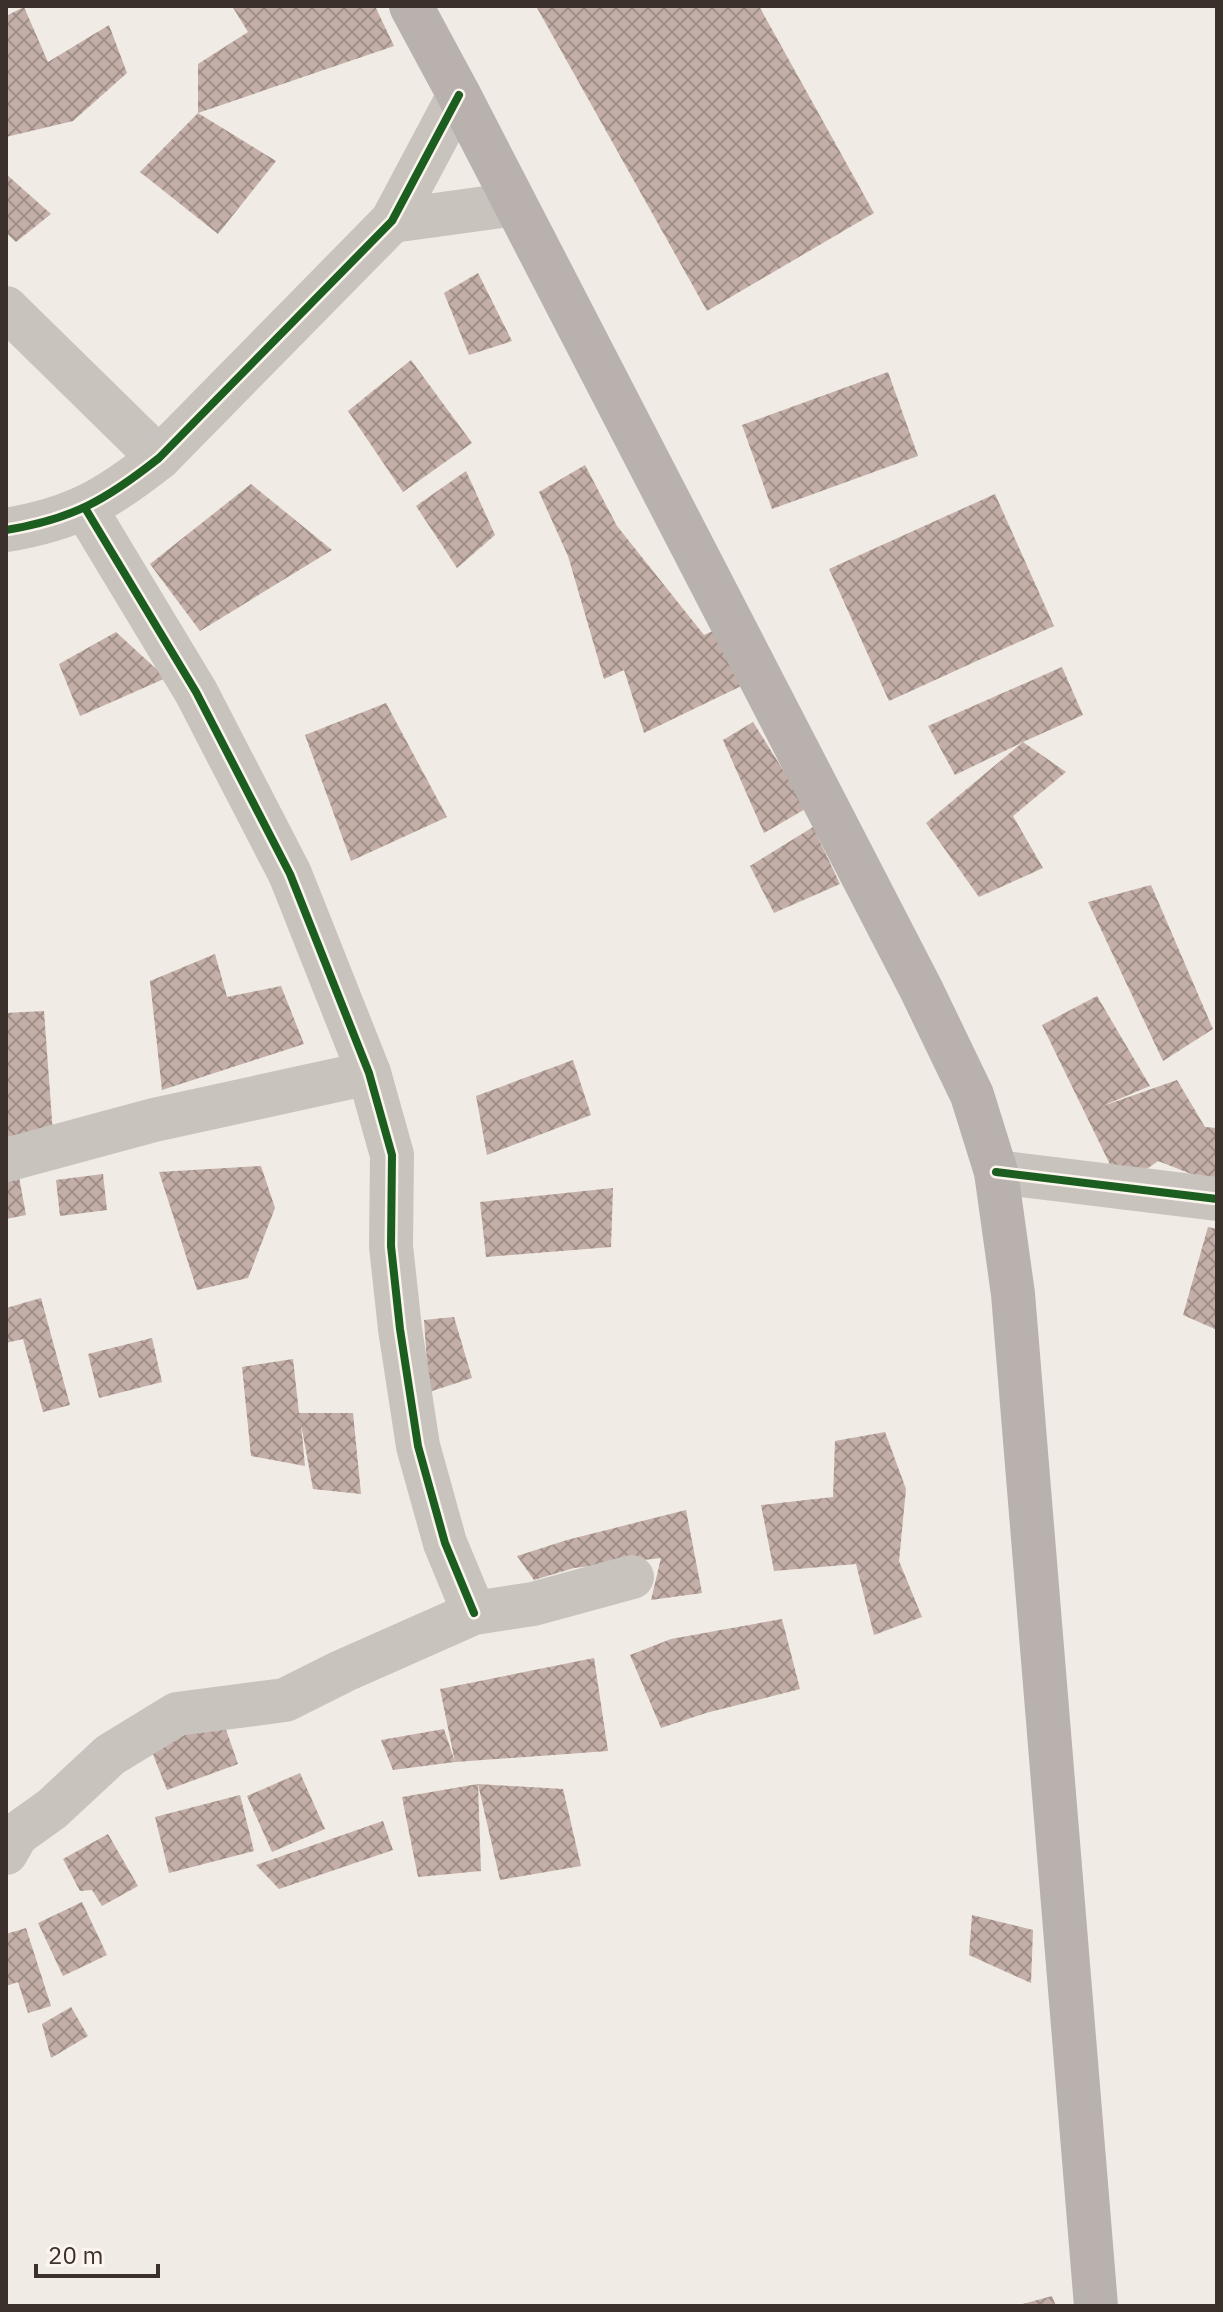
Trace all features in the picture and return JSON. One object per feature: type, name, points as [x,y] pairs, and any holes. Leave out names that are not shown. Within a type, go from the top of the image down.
[{"type":"main road","points":[[411,6],[921,989],[972,1095],[996,1172],[1015,1325],[1096,2306]]},
{"type":"street","points":[[6,530],[66,516],[85,508],[122,487],[159,458],[392,221],[459,95]]},
{"type":"street","points":[[392,221],[515,204]]},
{"type":"street","points":[[6,308],[159,458]]},
{"type":"street","points":[[85,508],[196,692],[290,874],[369,1073],[392,1155],[391,1246],[418,1446],[445,1543],[474,1613]]},
{"type":"street","points":[[6,1160],[154,1120],[369,1073]]},
{"type":"street","points":[[996,1172],[1217,1199]]},
{"type":"street","points":[[6,1853],[17,1834],[52,1809],[110,1755],[177,1714],[285,1700],[474,1613],[533,1604],[632,1577]]},
{"type":"building","points":[[232,6],[375,6],[394,46],[198,113],[198,64],[248,32]]},
{"type":"building","points":[[536,6],[759,6],[874,213],[707,311]]},
{"type":"building","points":[[24,7],[48,62],[109,25],[127,73],[73,121],[6,137],[6,16]]},
{"type":"building","points":[[198,113],[276,161],[218,234],[140,172]]},
{"type":"building","points":[[6,174],[51,214],[16,242],[6,233]]},
{"type":"building","points":[[478,273],[512,341],[469,355],[444,293]]},
{"type":"building","points":[[411,360],[472,443],[403,492],[348,411]]},
{"type":"building","points":[[888,372],[918,456],[772,509],[742,425]]},
{"type":"building","points":[[585,465],[617,526],[704,635],[731,623],[760,677],[644,733],[624,670],[604,679],[568,556],[539,492]]},
{"type":"building","points":[[466,471],[495,535],[457,568],[416,506]]},
{"type":"building","points":[[251,484],[332,550],[200,631],[150,564]]},
{"type":"building","points":[[995,494],[1054,626],[889,701],[829,569]]},
{"type":"building","points":[[116,632],[166,678],[80,716],[59,664]]},
{"type":"building","points":[[1062,667],[1083,715],[955,775],[928,726]]},
{"type":"building","points":[[386,703],[447,817],[351,861],[305,735]]},
{"type":"building","points":[[753,722],[807,808],[764,833],[723,740]]},
{"type":"building","points":[[1023,742],[1066,772],[1013,816],[1043,868],[979,897],[926,823]]},
{"type":"building","points":[[813,827],[840,884],[774,913],[750,866]]},
{"type":"building","points":[[1151,885],[1213,1029],[1163,1061],[1088,902]]},
{"type":"building","points":[[215,954],[227,997],[281,986],[304,1044],[162,1090],[150,981]]},
{"type":"building","points":[[1097,996],[1150,1086],[1100,1107],[1177,1080],[1205,1127],[1217,1128],[1217,1184],[1158,1161],[1121,1187],[1042,1025]]},
{"type":"building","points":[[44,1011],[53,1134],[6,1137],[6,1013]]},
{"type":"building","points":[[573,1060],[591,1115],[487,1155],[476,1096]]},
{"type":"building","points":[[261,1166],[275,1208],[248,1278],[197,1290],[159,1172]]},
{"type":"building","points":[[103,1174],[107,1210],[60,1216],[56,1180]]},
{"type":"building","points":[[19,1177],[26,1215],[6,1219],[6,1179]]},
{"type":"building","points":[[613,1188],[611,1247],[486,1257],[480,1202]]},
{"type":"building","points":[[1208,1227],[1217,1229],[1217,1330],[1183,1315]]},
{"type":"building","points":[[41,1298],[70,1405],[43,1412],[23,1339],[6,1343],[6,1308]]},
{"type":"building","points":[[454,1317],[472,1378],[429,1392],[424,1320]]},
{"type":"building","points":[[152,1338],[162,1382],[99,1398],[88,1354]]},
{"type":"building","points":[[293,1359],[299,1413],[353,1413],[361,1494],[313,1489],[301,1424],[305,1466],[251,1456],[242,1367]]},
{"type":"building","points":[[885,1432],[906,1489],[899,1561],[922,1617],[874,1635],[856,1564],[774,1571],[761,1505],[833,1497],[835,1441]]},
{"type":"building","points":[[686,1510],[702,1593],[651,1600],[661,1558],[574,1568],[534,1580],[517,1556],[567,1540]]},
{"type":"building","points":[[782,1619],[800,1689],[661,1728],[630,1655],[671,1639]]},
{"type":"building","points":[[594,1658],[608,1751],[455,1762],[440,1689]]},
{"type":"building","points":[[223,1721],[238,1764],[167,1790],[150,1747]]},
{"type":"building","points":[[444,1729],[455,1762],[393,1770],[381,1740]]},
{"type":"building","points":[[300,1773],[325,1829],[272,1852],[247,1796]]},
{"type":"building","points":[[478,1784],[481,1871],[418,1877],[402,1797]]},
{"type":"building","points":[[478,1784],[563,1789],[581,1866],[500,1880]]},
{"type":"building","points":[[240,1795],[254,1851],[169,1873],[155,1817]]},
{"type":"building","points":[[383,1821],[393,1850],[279,1889],[256,1865]]},
{"type":"building","points":[[108,1834],[138,1886],[102,1906],[92,1890],[80,1891],[63,1859]]},
{"type":"building","points":[[82,1902],[107,1955],[63,1976],[38,1923]]},
{"type":"building","points":[[972,1915],[1033,1930],[1031,1983],[969,1955]]},
{"type":"building","points":[[26,1928],[51,2006],[28,2013],[18,1982],[6,1986],[6,1934]]},
{"type":"building","points":[[71,2007],[88,2036],[51,2058],[42,2024]]},
{"type":"building","points":[[1052,2296],[1056,2306],[1019,2306],[1019,2305]]},
{"type":"cycle path","points":[[6,530],[51,520],[88,506],[159,458],[392,221],[459,95]]},
{"type":"cycle path","points":[[85,508],[196,692],[290,874],[369,1073],[392,1155],[391,1246],[418,1446],[445,1543],[474,1613]]},
{"type":"cycle path","points":[[996,1172],[1217,1199]]}]
